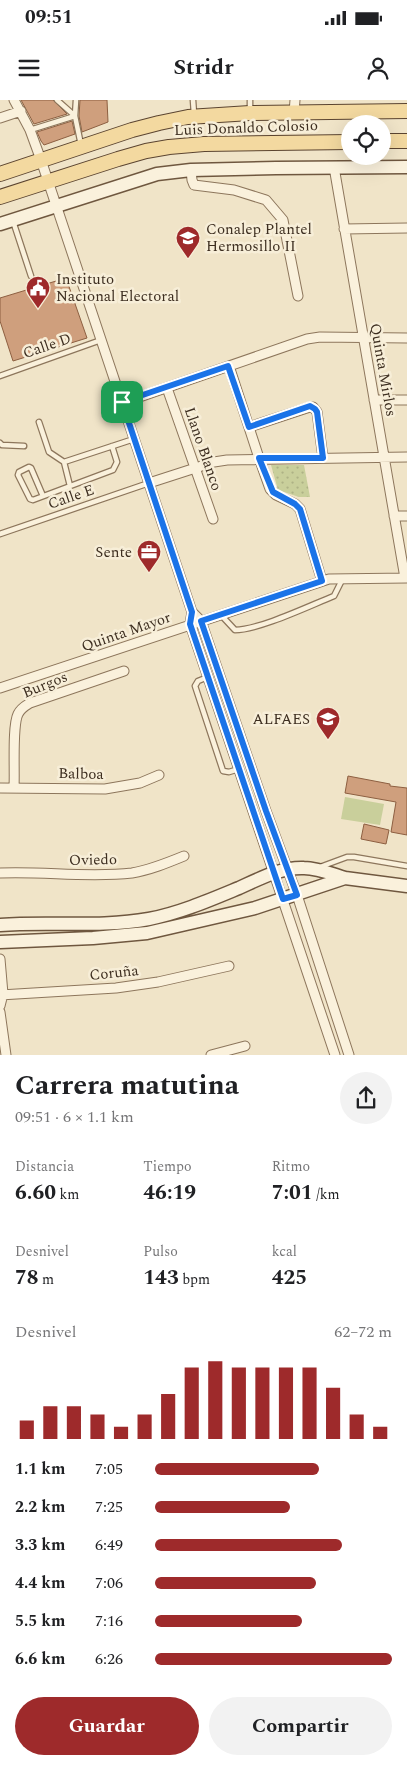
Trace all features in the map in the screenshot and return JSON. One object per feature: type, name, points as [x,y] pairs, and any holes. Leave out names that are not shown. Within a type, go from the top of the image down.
[{"type":"main road","name":"Luis Donaldo Colosio","points":[[0,174],[159,123],[250,107],[294,106],[407,111]]},
{"type":"main road","points":[[391,141],[407,141]]},
{"type":"main road","name":"Luis Donaldo Colosio","points":[[0,197],[118,159],[169,147],[204,144],[341,142]]},
{"type":"street","points":[[14,100],[30,130],[41,160],[192,612],[201,621],[297,895],[349,1055]]},
{"type":"street","points":[[0,118],[21,111]]},
{"type":"street","points":[[6,222],[139,178],[157,174],[191,170],[407,167]]},
{"type":"street","name":"Quinta Mirlos","points":[[334,168],[383,457],[406,578]]},
{"type":"street","points":[[191,170],[194,185],[234,190],[266,200],[283,220],[298,296]]},
{"type":"street","points":[[344,229],[407,228]]},
{"type":"street","points":[[122,402],[168,388],[307,339],[320,337],[407,338]]},
{"type":"street","points":[[228,366],[259,458],[273,492],[295,504],[300,509],[322,581]]},
{"type":"street","name":"Llano Blanco","points":[[168,388],[213,519]]},
{"type":"street","points":[[374,400],[407,400]]},
{"type":"street","points":[[249,427],[310,406],[313,407],[317,412],[323,458]]},
{"type":"street","points":[[149,483],[214,462],[227,460],[407,456]]},
{"type":"street","points":[[394,516],[407,516]]},
{"type":"street","name":"Quinta Mayor","points":[[0,688],[322,581],[343,578],[406,578]]},
{"type":"street","points":[[192,612],[190,624],[335,1055]]},
{"type":"street","name":"Burgos","points":[[14,787],[16,724],[18,714],[22,708],[30,703],[124,671]]},
{"type":"street","name":"Balboa","points":[[0,788],[104,789],[140,783],[159,775]]},
{"type":"street","name":"Oviedo","points":[[0,873],[92,875],[125,873],[155,868],[184,856]]},
{"type":"street","points":[[0,925],[117,924],[150,918],[176,912],[288,869],[314,869],[344,878],[407,886]]},
{"type":"street","points":[[0,942],[93,938],[146,932],[237,912],[297,895],[344,878]]},
{"type":"street","points":[[28,940],[29,924]]},
{"type":"street","points":[[0,959],[2,995],[0,1006]]},
{"type":"street","name":"Coruña","points":[[2,995],[116,988],[158,982],[228,966]]},
{"type":"street","points":[[0,1012],[6,1055]]},
{"type":"street","points":[[211,1055],[245,1046]]},
{"type":"lane","points":[[57,100],[74,116]]},
{"type":"lane","points":[[76,100],[74,116],[81,147]]},
{"type":"lane","points":[[193,100],[194,117]]},
{"type":"lane","points":[[30,130],[74,116]]},
{"type":"lane","points":[[6,222],[31,276]]},
{"type":"lane","name":"Calle D","points":[[0,376],[101,340]]},
{"type":"lane","points":[[39,422],[49,452],[64,462],[70,486]]},
{"type":"lane","points":[[64,462],[134,439]]},
{"type":"lane","points":[[0,444],[24,446]]},
{"type":"lane","points":[[42,496],[31,468],[29,467],[19,472],[18,475],[30,499],[42,496],[114,470],[117,462],[112,446]]},
{"type":"lane","name":"Calle E","points":[[0,534],[149,483]]},
{"type":"lane","points":[[221,615],[234,630],[242,630],[334,596],[343,578]]},
{"type":"lane","points":[[208,677],[198,681],[195,686],[223,771],[229,772],[239,769]]},
{"type":"lane","points":[[314,869],[347,857],[407,866]]},
{"type":"green space","points":[[271,465],[304,465],[310,497],[299,497],[278,490]]},
{"type":"green space","points":[[345,797],[384,804],[380,825],[341,819]]},
{"type":"building","points":[[21,100],[53,100],[67,114],[34,124]]},
{"type":"building","points":[[80,100],[107,100],[108,122],[82,132],[79,116]]},
{"type":"building","points":[[72,121],[75,134],[44,145],[41,141],[37,132]]},
{"type":"building","name":"Instituto Nacional Electoral","points":[[66,278],[87,338],[13,361],[0,321],[0,298]]},
{"type":"building","points":[[348,776],[407,788],[407,835],[391,832],[396,802],[345,793]]},
{"type":"building","points":[[364,824],[389,830],[386,844],[361,839]]},
{"type":"place","name":"Conalep Plantel Hermosillo II","points":[[188,259]]},
{"type":"place","name":"Instituto Nacional Electoral","points":[[38,309]]},
{"type":"place","name":"Sente","points":[[149,573]]},
{"type":"place","name":"ALFAES","points":[[328,740]]},
{"type":"route","points":[[228,366],[249,427],[310,406],[317,412],[323,458],[259,458],[273,492],[295,504],[300,509],[322,581],[201,621],[297,895],[283,899],[190,624],[192,612],[122,402],[168,388],[228,366]]}]
